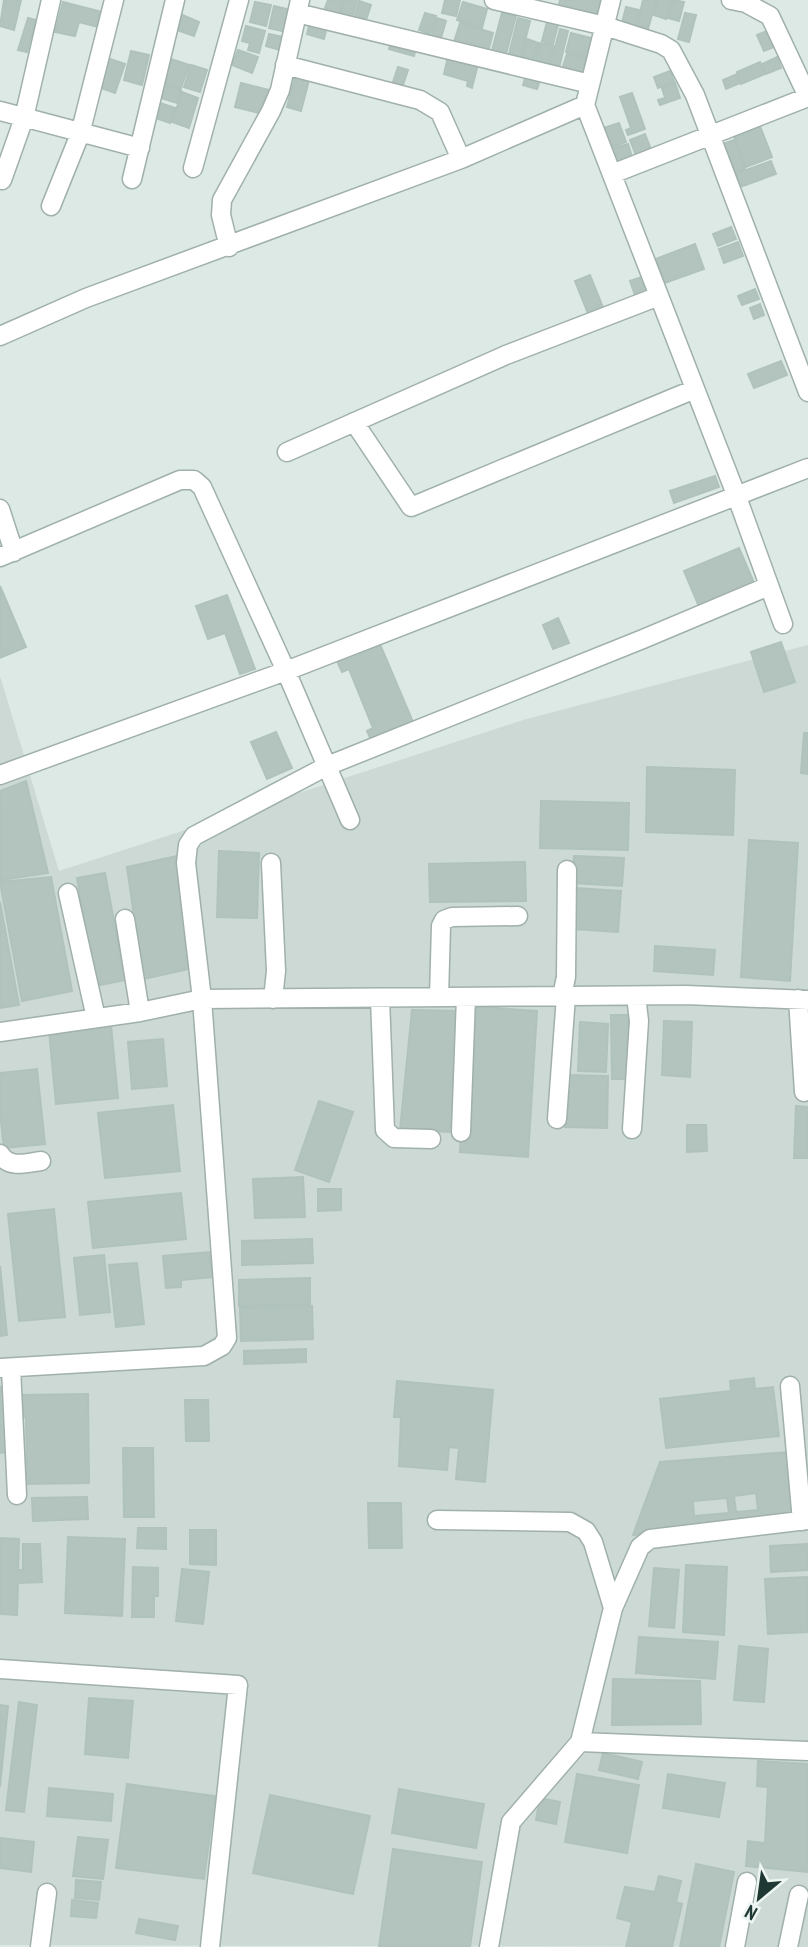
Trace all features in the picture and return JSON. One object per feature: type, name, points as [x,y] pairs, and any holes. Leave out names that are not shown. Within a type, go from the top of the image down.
[{"type":"street","points":[[2,180],[24,118],[51,0]]},
{"type":"street","points":[[51,206],[80,134],[114,0]]},
{"type":"street","points":[[132,179],[175,0]]},
{"type":"street","points":[[193,168],[239,0]]},
{"type":"street","points":[[495,0],[605,26],[661,44],[671,50],[695,95],[808,392]]},
{"type":"street","points":[[611,0],[585,105],[737,497],[783,624]]},
{"type":"street","points":[[612,174],[808,97],[770,16],[747,3],[731,0]]},
{"type":"street","points":[[229,247],[221,215],[222,200],[280,90],[299,6],[590,84]]},
{"type":"street","points":[[285,65],[420,100],[440,112],[461,159]]},
{"type":"street","points":[[0,336],[86,298],[461,159],[585,105]]},
{"type":"street","points":[[0,111],[140,148]]},
{"type":"street","points":[[287,452],[506,355],[659,296]]},
{"type":"street","points":[[354,422],[411,508],[695,389]]},
{"type":"street","points":[[0,775],[286,671],[808,468]]},
{"type":"street","points":[[0,509],[7,554],[180,480],[194,480],[202,487],[350,820]]},
{"type":"street","points":[[17,1495],[6,1368],[204,1356],[222,1346],[227,1338],[202,999],[186,863],[188,845],[194,836],[327,766],[769,586]]},
{"type":"street","points":[[271,863],[275,971],[273,999]]},
{"type":"street","points":[[557,1119],[566,977],[566,870]]},
{"type":"street","points":[[68,893],[96,1018]]},
{"type":"street","points":[[439,997],[441,926],[444,920],[452,917],[518,916]]},
{"type":"street","points":[[125,919],[140,1012]]},
{"type":"street","points":[[632,1129],[639,1021],[636,996]]},
{"type":"street","points":[[0,1032],[140,1012],[202,999],[636,996],[803,1000],[804,1092]]},
{"type":"street","points":[[461,1132],[466,997]]},
{"type":"street","points":[[380,998],[385,1130],[394,1138],[431,1139]]},
{"type":"street","points":[[0,1154],[7,1163],[41,1161]]},
{"type":"street","points":[[489,1947],[511,1822],[580,1742],[613,1608],[640,1547],[650,1539],[805,1520],[790,1386]]},
{"type":"street","points":[[437,1520],[570,1522],[586,1531],[593,1542],[613,1608]]},
{"type":"street","points":[[0,1670],[238,1685],[210,1947]]},
{"type":"street","points":[[580,1742],[808,1751]]},
{"type":"street","points":[[736,1947],[747,1882]]},
{"type":"street","points":[[40,1947],[47,1893]]},
{"type":"street","points":[[789,1947],[799,1895]]},
{"type":"shaded area","points":[[808,645],[808,1947],[0,1945],[0,676],[59,871],[523,720]]},
{"type":"building","points":[[4,0],[21,0],[14,30],[0,26]]},
{"type":"building","points":[[328,0],[344,0],[339,16],[324,11]]},
{"type":"building","points":[[344,0],[357,0],[351,21],[340,19]]},
{"type":"building","points":[[445,0],[460,0],[456,16],[442,13]]},
{"type":"building","points":[[560,0],[605,2],[600,19],[558,8]]},
{"type":"building","points":[[643,0],[656,0],[648,29],[637,26]]},
{"type":"building","points":[[658,0],[671,0],[666,19],[654,15]]},
{"type":"building","points":[[673,0],[684,2],[679,21],[668,18]]},
{"type":"building","points":[[359,1],[371,5],[365,23],[354,19]]},
{"type":"building","points":[[63,2],[102,12],[98,27],[79,22],[75,36],[55,32]]},
{"type":"building","points":[[255,2],[271,5],[266,26],[250,22]]},
{"type":"building","points":[[463,2],[487,9],[482,28],[457,20]]},
{"type":"building","points":[[274,6],[291,10],[286,32],[269,28]]},
{"type":"building","points":[[626,7],[639,10],[635,26],[622,23]]},
{"type":"building","points":[[425,13],[436,16],[430,34],[419,30]]},
{"type":"building","points":[[502,13],[516,16],[506,54],[492,50]]},
{"type":"building","points":[[685,13],[696,15],[689,42],[678,39]]},
{"type":"building","points":[[180,14],[199,22],[194,36],[174,29]]},
{"type":"building","points":[[28,18],[36,20],[27,52],[18,50]]},
{"type":"building","points":[[437,18],[446,21],[441,38],[432,35]]},
{"type":"building","points":[[518,18],[530,21],[521,57],[509,54]]},
{"type":"building","points":[[310,22],[327,26],[324,39],[307,34]]},
{"type":"building","points":[[547,22],[558,25],[553,44],[542,41]]},
{"type":"building","points":[[460,23],[493,33],[488,52],[454,42]]},
{"type":"building","points":[[246,26],[265,31],[259,53],[248,50],[250,43],[242,41]]},
{"type":"building","points":[[560,29],[568,31],[559,68],[550,66]]},
{"type":"building","points":[[767,31],[774,47],[764,51],[757,35]]},
{"type":"building","points":[[571,33],[595,39],[590,58],[566,52]]},
{"type":"building","points":[[269,34],[283,37],[280,50],[266,46]]},
{"type":"building","points":[[527,39],[538,43],[533,62],[522,59]]},
{"type":"building","points":[[391,41],[416,48],[414,56],[389,49]]},
{"type":"building","points":[[540,43],[554,46],[548,66],[535,63]]},
{"type":"building","points":[[238,50],[258,57],[252,73],[232,65]]},
{"type":"building","points":[[131,51],[149,55],[142,85],[124,80]]},
{"type":"building","points":[[567,54],[590,60],[586,75],[562,69]]},
{"type":"building","points":[[448,57],[478,64],[472,88],[467,86],[468,81],[444,74]]},
{"type":"building","points":[[777,57],[781,68],[766,74],[762,64]]},
{"type":"building","points":[[107,58],[125,64],[115,93],[98,87]]},
{"type":"building","points":[[171,59],[189,65],[181,88],[164,83]]},
{"type":"building","points":[[760,62],[765,74],[741,84],[737,72]]},
{"type":"building","points":[[191,65],[207,70],[200,92],[184,87]]},
{"type":"building","points":[[398,67],[408,70],[402,88],[392,85]]},
{"type":"building","points":[[670,71],[674,82],[658,88],[654,77]]},
{"type":"building","points":[[296,73],[310,76],[301,111],[287,107]]},
{"type":"building","points":[[737,74],[740,83],[726,89],[723,80]]},
{"type":"building","points":[[526,75],[540,80],[537,89],[523,85]]},
{"type":"building","points":[[241,83],[269,90],[263,114],[235,107]]},
{"type":"building","points":[[675,83],[680,98],[660,105],[658,100],[665,98],[662,88]]},
{"type":"building","points":[[162,84],[181,90],[177,103],[158,97]]},
{"type":"building","points":[[182,92],[198,98],[189,128],[172,122]]},
{"type":"building","points":[[632,93],[645,129],[628,135],[626,130],[631,128],[620,97]]},
{"type":"building","points":[[157,102],[175,108],[170,123],[153,117]]},
{"type":"building","points":[[619,123],[626,142],[608,149],[601,129]]},
{"type":"building","points":[[760,126],[772,157],[746,167],[734,136]]},
{"type":"building","points":[[645,134],[652,152],[637,158],[630,140]]},
{"type":"building","points":[[734,140],[745,169],[731,174],[720,145]]},
{"type":"building","points":[[628,144],[633,160],[615,167],[609,150]]},
{"type":"building","points":[[771,161],[776,174],[740,187],[735,174]]},
{"type":"building","points":[[731,227],[736,239],[718,246],[713,234]]},
{"type":"building","points":[[738,242],[743,256],[724,263],[719,249]]},
{"type":"building","points":[[695,244],[704,269],[662,284],[653,260]]},
{"type":"building","points":[[590,275],[604,310],[589,316],[575,281]]},
{"type":"building","points":[[642,277],[648,294],[636,298],[630,281]]},
{"type":"building","points":[[755,289],[759,299],[742,305],[738,296]]},
{"type":"building","points":[[760,304],[764,315],[754,319],[750,308]]},
{"type":"building","points":[[781,361],[787,375],[754,388],[748,374]]},
{"type":"building","points":[[715,476],[719,487],[674,503],[670,491]]},
{"type":"building","points":[[739,548],[755,585],[700,609],[684,571]]},
{"type":"building","points":[[0,586],[26,647],[0,658]]},
{"type":"building","points":[[227,595],[255,669],[240,674],[225,633],[208,639],[196,606]]},
{"type":"building","points":[[558,618],[569,643],[553,649],[543,625]]},
{"type":"building","points":[[379,642],[413,722],[371,740],[367,731],[373,728],[349,669],[342,672],[336,659]]},
{"type":"building","points":[[781,642],[795,682],[764,692],[751,652]]},
{"type":"building","points":[[276,732],[292,768],[267,779],[251,742]]},
{"type":"building","points":[[804,733],[808,733],[808,774],[801,773]]},
{"type":"building","points":[[647,767],[735,770],[733,835],[646,832]]},
{"type":"building","points":[[26,781],[48,873],[1,880],[0,791]]},
{"type":"building","points":[[541,801],[629,803],[628,850],[540,848]]},
{"type":"building","points":[[749,840],[798,843],[790,981],[741,977]]},
{"type":"building","points":[[219,851],[259,853],[257,918],[217,917]]},
{"type":"building","points":[[177,856],[189,969],[143,979],[127,867]]},
{"type":"building","points":[[574,856],[624,858],[622,886],[572,883]]},
{"type":"building","points":[[525,862],[526,901],[430,902],[429,864]]},
{"type":"building","points":[[105,873],[125,980],[95,986],[77,878]]},
{"type":"building","points":[[51,877],[72,991],[22,1001],[0,882]]},
{"type":"building","points":[[575,888],[621,891],[618,932],[573,929]]},
{"type":"building","points":[[0,902],[19,1005],[0,1008]]},
{"type":"building","points":[[655,946],[715,950],[713,975],[654,971]]},
{"type":"building","points":[[468,1006],[537,1011],[528,1157],[460,1152]]},
{"type":"building","points":[[412,1010],[460,1011],[453,1132],[400,1130]]},
{"type":"building","points":[[611,1015],[630,1015],[631,1079],[612,1079]]},
{"type":"building","points":[[664,1021],[692,1022],[690,1077],[662,1075]]},
{"type":"building","points":[[580,1022],[608,1024],[606,1072],[578,1071]]},
{"type":"building","points":[[111,1025],[118,1098],[56,1104],[49,1031]]},
{"type":"building","points":[[163,1039],[167,1086],[132,1089],[128,1042]]},
{"type":"building","points":[[37,1069],[45,1144],[4,1148],[0,1073]]},
{"type":"building","points":[[566,1075],[608,1076],[607,1128],[565,1127]]},
{"type":"building","points":[[319,1101],[353,1112],[329,1182],[295,1170]]},
{"type":"building","points":[[173,1105],[180,1171],[105,1178],[98,1113]]},
{"type":"building","points":[[796,1106],[808,1107],[808,1158],[794,1158]]},
{"type":"building","points":[[687,1125],[706,1125],[707,1151],[687,1152]]},
{"type":"building","points":[[303,1177],[305,1217],[255,1218],[253,1179]]},
{"type":"building","points":[[318,1189],[341,1189],[341,1210],[318,1211]]},
{"type":"building","points":[[181,1193],[186,1239],[93,1248],[88,1202]]},
{"type":"building","points":[[54,1209],[65,1317],[19,1321],[8,1214]]},
{"type":"building","points":[[312,1239],[313,1263],[242,1265],[242,1241]]},
{"type":"building","points":[[210,1252],[212,1277],[181,1280],[181,1287],[166,1288],[163,1256]]},
{"type":"building","points":[[104,1255],[110,1312],[80,1315],[74,1258]]},
{"type":"building","points":[[137,1263],[144,1324],[116,1327],[109,1265]]},
{"type":"building","points":[[0,1266],[7,1335],[0,1336]]},
{"type":"building","points":[[310,1278],[310,1304],[239,1306],[239,1280]]},
{"type":"building","points":[[312,1306],[313,1339],[241,1341],[240,1308]]},
{"type":"building","points":[[306,1349],[306,1362],[244,1364],[244,1351]]},
{"type":"building","points":[[754,1378],[755,1389],[773,1387],[779,1436],[666,1448],[660,1399],[731,1391],[730,1381]]},
{"type":"building","points":[[397,1381],[493,1390],[485,1482],[456,1479],[459,1448],[449,1447],[447,1470],[399,1466],[401,1417],[394,1417]]},
{"type":"building","points":[[0,1387],[5,1387],[7,1452],[0,1453]]},
{"type":"building","points":[[88,1394],[89,1483],[23,1484],[23,1465],[27,1464],[26,1417],[22,1417],[21,1395]]},
{"type":"building","points":[[185,1400],[208,1400],[209,1441],[186,1441]]},
{"type":"building","points":[[123,1448],[153,1448],[154,1517],[124,1517]]},
{"type":"building","points":[[789,1452],[794,1517],[633,1535],[660,1462]],"holes":[[[756,1493],[758,1510],[736,1512],[734,1496]],[[727,1498],[729,1513],[694,1516],[693,1501]]]},
{"type":"building","points":[[87,1497],[88,1519],[33,1521],[32,1498]]},
{"type":"building","points":[[368,1503],[401,1503],[402,1548],[369,1548]]},
{"type":"building","points":[[138,1528],[166,1528],[166,1549],[137,1548]]},
{"type":"building","points":[[190,1530],[216,1530],[216,1565],[190,1564]]},
{"type":"building","points":[[68,1537],[125,1539],[122,1616],[65,1613]]},
{"type":"building","points":[[0,1538],[19,1539],[18,1570],[23,1570],[23,1544],[40,1544],[42,1582],[18,1583],[17,1615],[0,1614]]},
{"type":"building","points":[[808,1544],[808,1570],[771,1572],[770,1546]]},
{"type":"building","points":[[686,1565],[727,1567],[724,1635],[683,1632]]},
{"type":"building","points":[[133,1567],[158,1568],[158,1596],[154,1596],[154,1617],[132,1617]]},
{"type":"building","points":[[654,1568],[679,1570],[674,1628],[649,1626]]},
{"type":"building","points":[[182,1569],[209,1572],[203,1624],[176,1621]]},
{"type":"building","points":[[808,1577],[808,1632],[768,1634],[765,1579]]},
{"type":"building","points":[[639,1637],[718,1642],[715,1679],[636,1673]]},
{"type":"building","points":[[739,1646],[768,1649],[764,1702],[734,1700]]},
{"type":"building","points":[[613,1679],[700,1681],[701,1724],[612,1725]]},
{"type":"building","points":[[89,1698],[133,1701],[128,1758],[85,1754]]},
{"type":"building","points":[[19,1702],[37,1705],[24,1812],[6,1810]]},
{"type":"building","points":[[0,1705],[8,1706],[0,1787]]},
{"type":"building","points":[[603,1753],[642,1762],[638,1779],[599,1770]]},
{"type":"building","points":[[758,1761],[808,1764],[808,1872],[746,1866],[748,1841],[765,1843],[768,1787],[757,1786]]},
{"type":"building","points":[[577,1774],[639,1785],[627,1853],[565,1842]]},
{"type":"building","points":[[668,1774],[725,1783],[719,1817],[663,1808]]},
{"type":"building","points":[[127,1784],[215,1796],[204,1879],[116,1868]]},
{"type":"building","points":[[49,1788],[113,1794],[111,1821],[47,1816]]},
{"type":"building","points":[[399,1789],[484,1804],[476,1848],[392,1833]]},
{"type":"building","points":[[270,1795],[370,1816],[353,1894],[253,1873]]},
{"type":"building","points":[[540,1798],[560,1802],[556,1824],[536,1820]]},
{"type":"building","points":[[78,1837],[108,1840],[103,1879],[73,1876]]},
{"type":"building","points":[[0,1838],[34,1842],[31,1872],[0,1868]]},
{"type":"building","points":[[393,1849],[482,1862],[470,1947],[379,1947]]},
{"type":"building","points":[[696,1864],[734,1872],[719,1947],[680,1947]]},
{"type":"building","points":[[659,1876],[681,1881],[676,1902],[682,1904],[672,1947],[626,1947],[632,1922],[617,1918],[625,1887],[655,1892]]},
{"type":"building","points":[[76,1880],[101,1882],[99,1900],[75,1898]]},
{"type":"building","points":[[72,1900],[98,1903],[96,1918],[71,1916]]},
{"type":"building","points":[[139,1919],[178,1926],[175,1940],[136,1933]]}]
